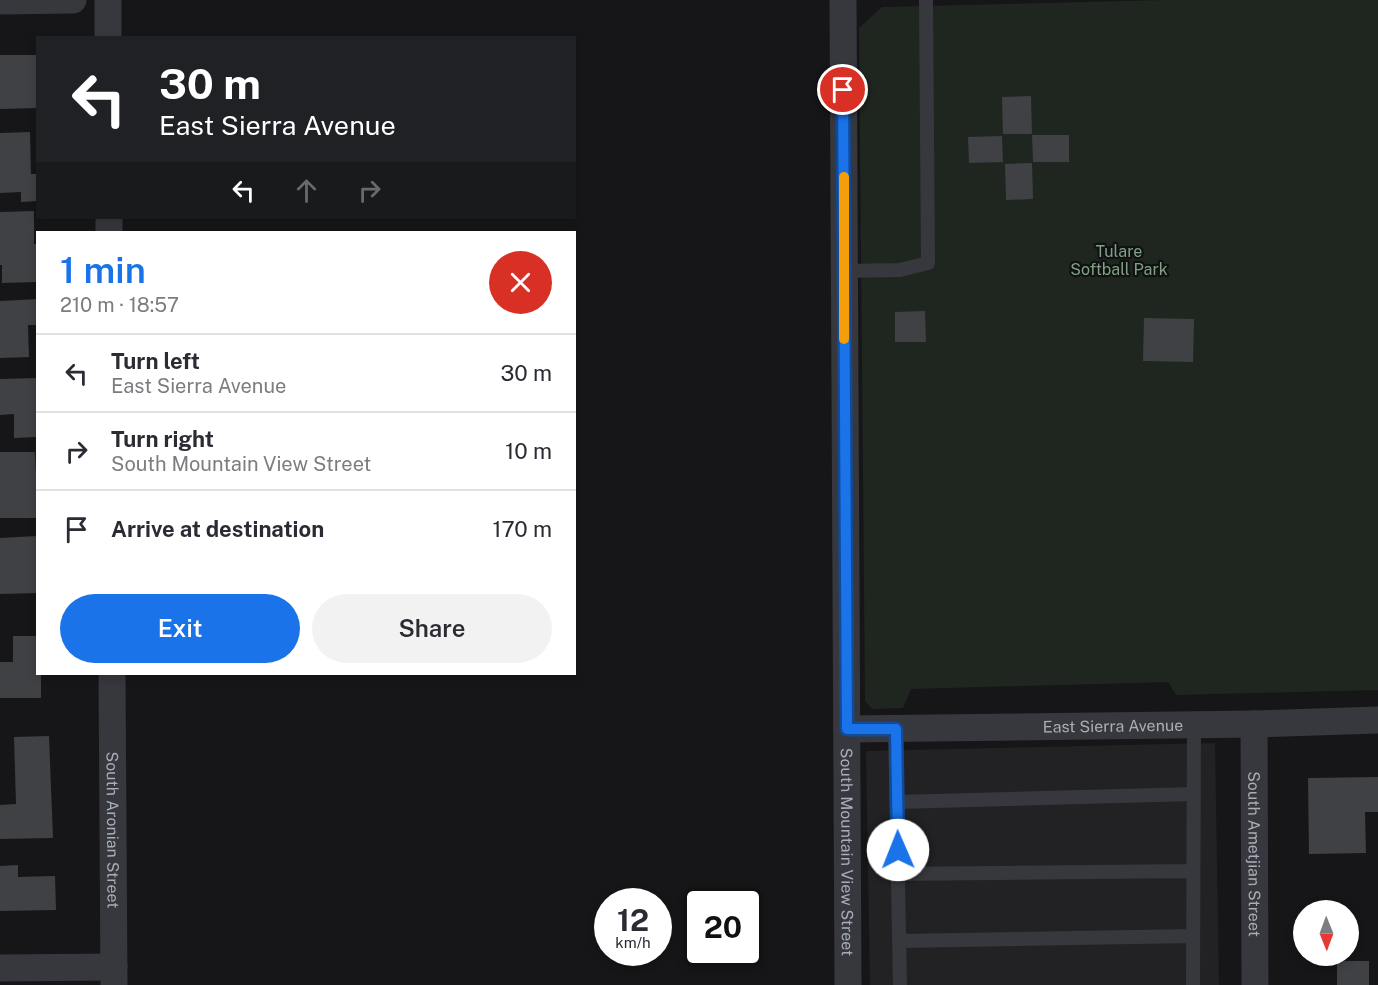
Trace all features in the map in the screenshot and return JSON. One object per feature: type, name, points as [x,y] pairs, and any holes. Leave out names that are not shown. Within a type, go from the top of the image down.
[{"type":"street","points":[[0,2],[73,0]]},
{"type":"street","points":[[108,0],[108,36]]},
{"type":"street","name":"South Mountain View Street","points":[[843,0],[848,985]]},
{"type":"street","name":"South Aronian Street","points":[[112,675],[114,976]]},
{"type":"street","name":"East Sierra Avenue","points":[[847,729],[1254,724],[1378,720]]},
{"type":"street","name":"South Ametjian Street","points":[[1254,724],[1255,985]]},
{"type":"street","points":[[0,968],[114,976]]},
{"type":"lane","points":[[844,271],[900,270],[928,262],[926,0]]},
{"type":"lane","points":[[1193,985],[1194,724]]},
{"type":"lane","points":[[896,729],[900,985]]},
{"type":"lane","points":[[897,802],[1194,794]]},
{"type":"lane","points":[[898,874],[1193,871]]},
{"type":"lane","points":[[899,941],[1193,936]]},
{"type":"shaded area","points":[[1215,743],[1219,985],[870,985],[866,751]]},
{"type":"green space","name":"Tulare Softball Park","points":[[1165,0],[1378,0],[1378,690],[1176,695],[1168,682],[911,689],[903,708],[872,709],[865,701],[859,28],[882,7]]},
{"type":"building","points":[[0,55],[36,55],[36,108],[0,109]]},
{"type":"building","points":[[1031,96],[1032,134],[1003,134],[1002,97]]},
{"type":"building","points":[[30,132],[31,174],[36,174],[36,201],[21,202],[21,192],[0,193],[0,133]]},
{"type":"building","points":[[1032,135],[1069,135],[1069,162],[1033,162]]},
{"type":"building","points":[[1002,136],[1003,162],[969,163],[968,137]]},
{"type":"building","points":[[1032,163],[1033,199],[1006,200],[1005,164]]},
{"type":"building","points":[[34,211],[36,282],[2,283],[0,212]]},
{"type":"building","points":[[36,299],[36,325],[28,325],[29,357],[0,358],[0,301]]},
{"type":"building","points":[[925,311],[926,342],[895,342],[895,312]]},
{"type":"building","points":[[1144,318],[1194,319],[1193,362],[1143,361]]},
{"type":"building","points":[[36,378],[36,437],[14,438],[14,414],[0,415],[0,379]]},
{"type":"building","points":[[0,452],[35,452],[36,518],[0,518]]},
{"type":"building","points":[[36,536],[36,593],[0,594],[0,538]]},
{"type":"building","points":[[13,636],[36,636],[36,675],[41,675],[41,698],[0,698],[0,662],[13,662]]},
{"type":"building","points":[[49,736],[53,838],[0,839],[0,805],[16,804],[14,737]]},
{"type":"building","points":[[1378,777],[1378,812],[1365,812],[1366,853],[1309,854],[1308,778]]},
{"type":"building","points":[[18,865],[18,877],[55,876],[56,910],[0,911],[0,866]]},
{"type":"building","points":[[1359,961],[1369,961],[1369,985],[1337,985],[1337,966],[1359,966]]},
{"type":"slow traffic","points":[[844,177],[844,339]]},
{"type":"route","points":[[843,90],[847,729],[896,729],[898,850]]}]
